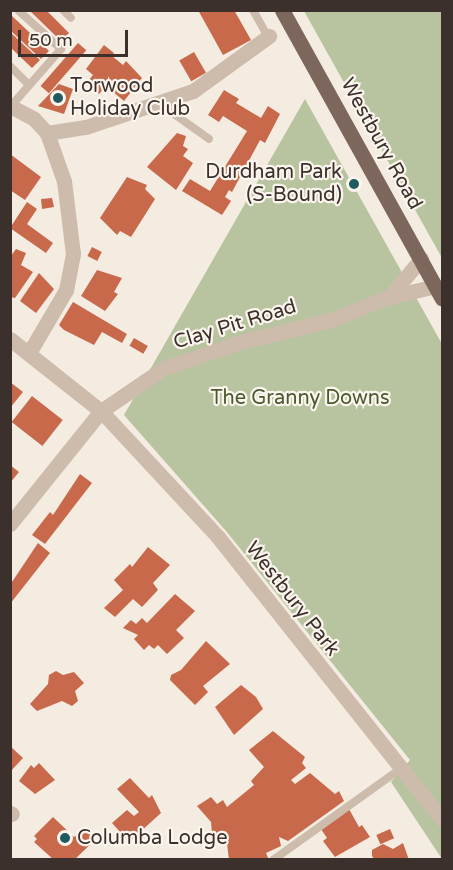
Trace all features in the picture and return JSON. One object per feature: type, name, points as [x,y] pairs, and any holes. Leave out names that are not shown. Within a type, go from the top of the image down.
[{"type":"main road","name":"Westbury Road","points":[[282,10],[439,293]]},
{"type":"street","points":[[47,133],[86,127],[193,91],[269,36]]},
{"type":"street","points":[[11,106],[34,119],[47,133],[64,181],[73,254],[66,290],[29,352]]},
{"type":"street","name":"Clay Pit Road","points":[[389,297],[421,259]]},
{"type":"street","name":"Clay Pit Road","points":[[10,524],[101,411],[164,368],[241,342],[330,320],[389,297],[439,293]]},
{"type":"street","name":"Westbury Park","points":[[10,339],[101,411],[218,537],[442,820]]},
{"type":"lane","points":[[63,10],[71,18]]},
{"type":"lane","points":[[253,10],[269,36]]},
{"type":"lane","points":[[11,106],[61,49],[19,11]]},
{"type":"lane","points":[[10,66],[29,85]]},
{"type":"lane","points":[[160,104],[209,139]]},
{"type":"lane","points":[[273,860],[400,769]]},
{"type":"green space","points":[[304,11],[442,11],[442,258]]},
{"type":"green space","name":"The Granny Downs","points":[[305,99],[442,344],[442,859],[391,782],[410,760],[226,531],[124,415]]},
{"type":"building","points":[[29,10],[46,10],[69,33],[61,41]]},
{"type":"building","points":[[198,10],[234,10],[251,40],[223,55]]},
{"type":"building","points":[[10,14],[49,51],[41,59],[10,30]]},
{"type":"building","points":[[10,32],[40,60],[32,68],[10,47]]},
{"type":"building","points":[[78,43],[86,50],[49,93],[41,86]]},
{"type":"building","points":[[104,45],[114,53],[112,56],[123,65],[126,61],[142,78],[124,101],[106,86],[99,94],[86,84],[93,75],[86,69]]},
{"type":"building","points":[[194,52],[206,73],[191,81],[179,60]]},
{"type":"building","name":"Torwood Holiday Club","points":[[59,84],[73,89],[64,114],[38,106]]},
{"type":"building","points":[[224,90],[239,99],[236,103],[261,118],[268,106],[280,114],[265,143],[260,140],[232,192],[229,190],[225,197],[231,201],[222,215],[182,191],[190,179],[210,191],[247,131],[223,116],[219,122],[208,115]]},
{"type":"building","points":[[177,133],[186,136],[183,146],[188,149],[183,156],[193,163],[176,190],[147,167]]},
{"type":"building","points":[[10,154],[41,177],[25,200],[10,190]]},
{"type":"building","points":[[127,177],[147,185],[145,189],[155,199],[131,237],[120,231],[117,235],[100,218]]},
{"type":"building","points":[[52,198],[54,207],[42,209],[41,199]]},
{"type":"building","points":[[27,202],[37,209],[27,224],[53,243],[46,253],[10,228]]},
{"type":"building","points":[[92,247],[102,252],[97,261],[87,256]]},
{"type":"building","points":[[16,249],[26,253],[21,265],[33,272],[15,298],[10,297],[10,257]]},
{"type":"building","points":[[97,270],[122,278],[114,292],[118,294],[105,311],[81,296]]},
{"type":"building","points":[[39,273],[54,289],[36,313],[20,301]]},
{"type":"building","points":[[73,302],[127,334],[122,343],[102,332],[94,345],[64,330],[59,325]]},
{"type":"building","points":[[134,338],[148,346],[143,354],[130,346]]},
{"type":"building","points":[[10,382],[23,392],[10,408]]},
{"type":"building","points":[[32,396],[63,420],[42,446],[12,422]]},
{"type":"building","points":[[10,465],[19,472],[10,483]]},
{"type":"building","points":[[80,474],[92,483],[45,544],[32,535],[50,512],[53,515]]},
{"type":"building","points":[[38,543],[50,553],[10,604],[10,585]]},
{"type":"building","points":[[148,547],[170,565],[153,583],[158,590],[142,607],[133,599],[115,617],[104,608],[123,590],[114,580],[130,564],[132,567]]},
{"type":"building","points":[[175,594],[195,611],[176,630],[184,638],[167,654],[158,645],[154,649],[149,645],[144,650],[134,639],[138,635],[123,628],[131,620],[136,624],[142,618],[147,623]]},
{"type":"building","points":[[206,641],[230,664],[203,686],[208,692],[195,705],[170,680],[171,675],[181,670]]},
{"type":"building","points":[[56,671],[63,675],[74,672],[84,683],[75,691],[78,701],[72,706],[62,701],[37,711],[30,704],[48,684],[49,675]]},
{"type":"building","points":[[241,685],[256,697],[263,709],[234,735],[215,707]]},
{"type":"building","points":[[273,731],[305,757],[302,763],[306,768],[291,780],[295,784],[310,773],[335,794],[339,791],[344,801],[288,841],[279,837],[281,846],[266,853],[269,860],[229,860],[227,843],[221,834],[212,833],[211,822],[197,806],[211,797],[217,804],[223,800],[227,807],[254,785],[251,781],[264,767],[249,750]]},
{"type":"building","points":[[10,746],[23,758],[10,772]]},
{"type":"building","points":[[39,763],[55,780],[35,794],[19,781],[31,765],[34,768]]},
{"type":"building","points":[[130,778],[149,798],[152,795],[161,813],[129,842],[112,823],[127,810],[134,816],[139,812],[117,789]]},
{"type":"building","points":[[349,809],[359,827],[362,825],[370,837],[335,857],[323,841],[327,838],[321,829]]},
{"type":"building","name":"Columba Lodge","points":[[53,817],[74,837],[85,828],[95,840],[74,860],[54,860],[34,842],[37,839],[34,836]]},
{"type":"building","points":[[390,829],[394,838],[380,844],[376,835]]},
{"type":"building","points":[[403,843],[409,860],[375,860],[372,856],[372,850],[383,844],[393,849]]},
{"type":"place","name":"Torwood Holiday Club","points":[[58,98]]},
{"type":"place","name":"Durdham Park (S-Bound)","points":[[354,184]]},
{"type":"place","name":"Columba Lodge","points":[[65,838]]}]
